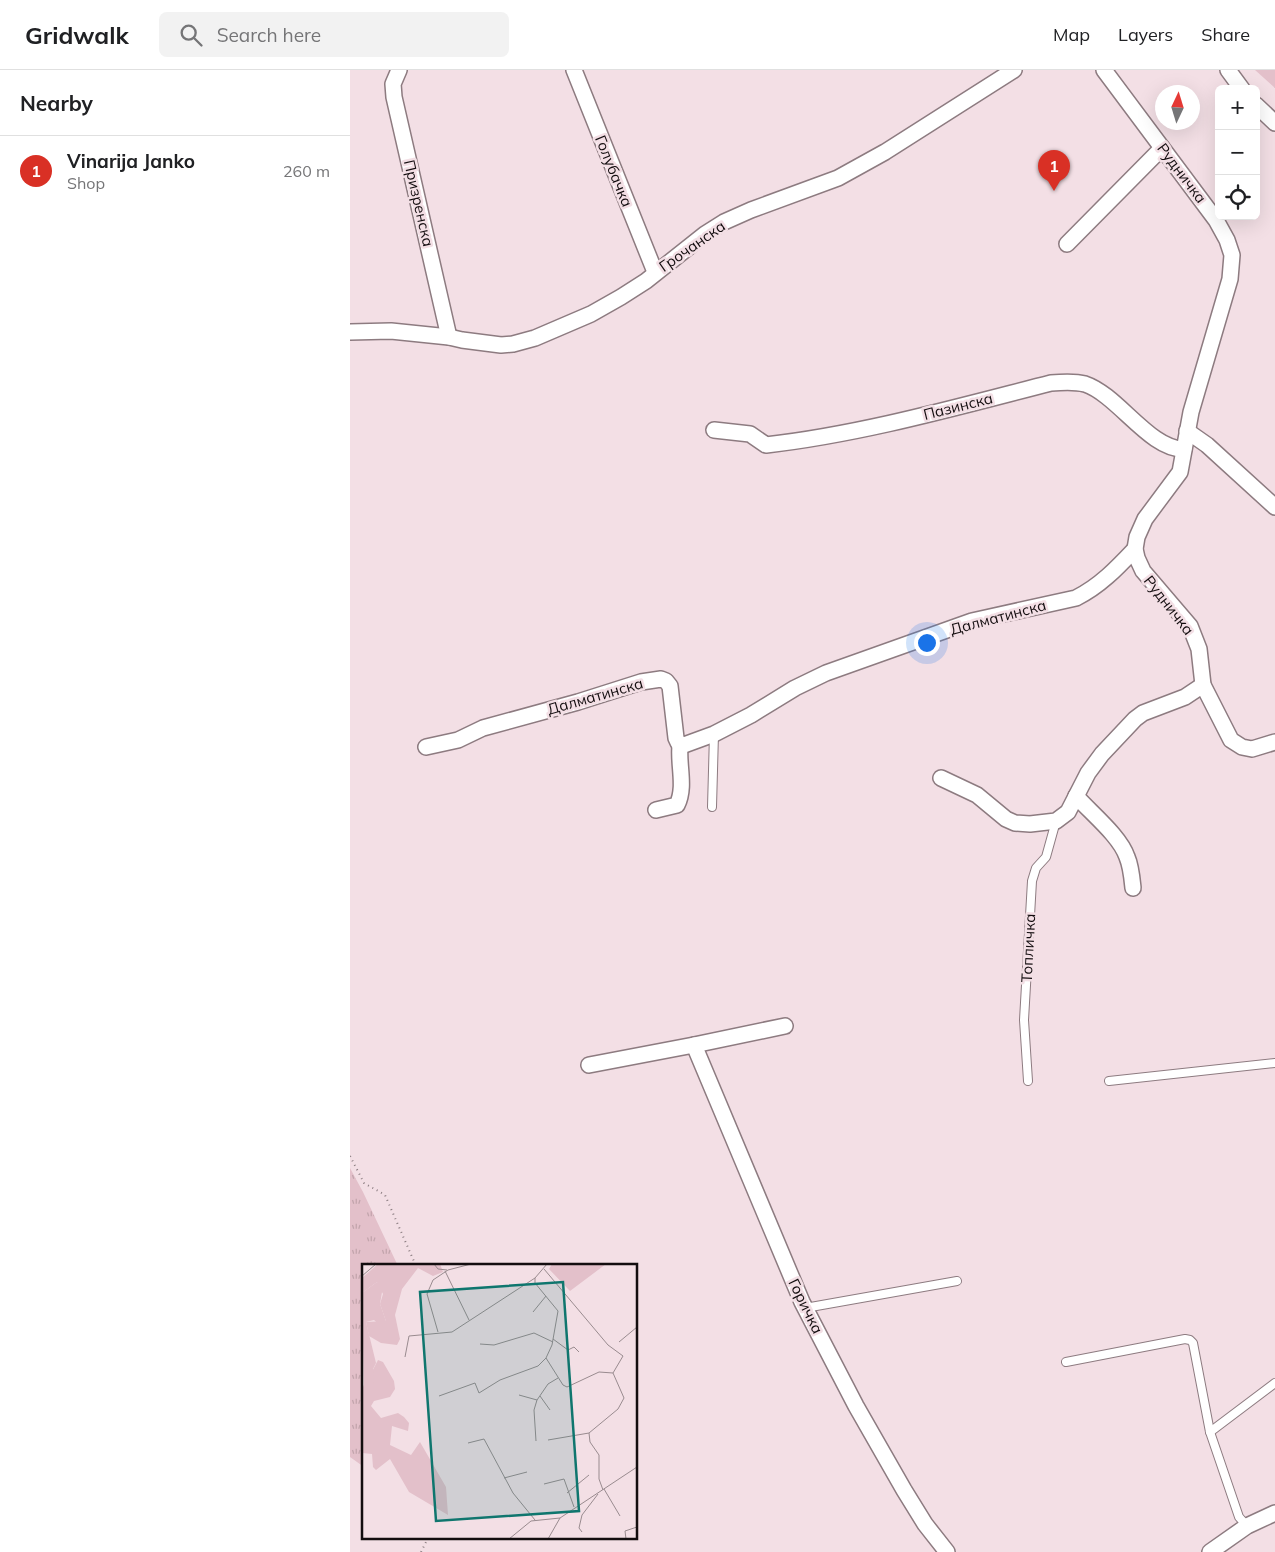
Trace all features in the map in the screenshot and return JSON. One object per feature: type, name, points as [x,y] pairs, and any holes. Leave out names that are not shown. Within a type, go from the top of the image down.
[{"type":"street","name":"Призренска","points":[[399,70],[394,84],[394,97],[449,337]]},
{"type":"street","name":"Голубачка","points":[[574,70],[655,272]]},
{"type":"street","name":"Грочанска","points":[[350,332],[390,331],[501,345],[536,338],[591,314],[621,297],[646,281],[698,239],[724,222],[838,178],[885,152],[1014,70]]},
{"type":"street","name":"Рудничка","points":[[1104,70],[1216,220],[1227,240],[1232,255],[1230,279],[1191,412],[1180,472],[1145,518],[1137,537],[1135,549],[1137,558],[1143,571],[1190,626],[1201,660],[1203,685],[1228,735],[1236,744],[1252,749],[1275,742]]},
{"type":"street","points":[[1228,70],[1239,85]]},
{"type":"street","points":[[1260,110],[1275,123]]},
{"type":"street","points":[[1067,244],[1162,148]]},
{"type":"street","name":"Пазинска","points":[[714,430],[750,434],[766,446],[803,441],[896,422],[1065,381],[1086,384],[1106,396],[1158,440],[1178,450],[1184,449]]},
{"type":"street","points":[[1187,431],[1207,445],[1275,507]]},
{"type":"street","name":"Далматинска","points":[[426,747],[458,740],[483,728],[578,702],[640,682],[661,680],[666,681],[670,686],[676,738],[680,746],[714,734],[794,688],[826,673],[972,621],[1076,598],[1091,590],[1114,572],[1135,549]]},
{"type":"street","name":"Топличка","points":[[1056,821],[1068,812],[1088,773],[1102,754],[1135,719],[1143,713],[1185,697],[1203,685]]},
{"type":"street","points":[[656,810],[678,805],[681,798],[680,746]]},
{"type":"street","points":[[941,778],[977,796],[1006,819],[1016,823],[1030,824],[1056,821]]},
{"type":"street","points":[[1076,796],[1123,847],[1128,858],[1134,888]]},
{"type":"street","points":[[588,1065],[785,1026]]},
{"type":"street","name":"Горичка","points":[[694,1045],[805,1308],[856,1406],[904,1490],[925,1524],[947,1552]]},
{"type":"street","points":[[1210,1552],[1247,1526],[1275,1513]]},
{"type":"lane","points":[[712,807],[714,734]]},
{"type":"lane","name":"Топличка","points":[[1028,1081],[1024,1020],[1032,881],[1036,868],[1046,857],[1056,821]]},
{"type":"lane","points":[[1109,1080],[1275,1063]]},
{"type":"lane","points":[[805,1308],[957,1281]]},
{"type":"lane","points":[[1066,1362],[1190,1340],[1193,1343],[1210,1432],[1239,1517],[1247,1526]]},
{"type":"lane","points":[[1210,1432],[1275,1383]]},
{"type":"path","points":[[350,1156],[364,1183],[385,1195],[415,1264]]},
{"type":"path","points":[[421,1552],[427,1540]]},
{"type":"green space","points":[[1255,70],[1275,70],[1275,88]]},
{"type":"green space","points":[[350,1168],[397,1264],[362,1264],[362,1466],[350,1457]]},
{"type":"place","name":"Vinarija Janko","points":[[1054,191]]}]
